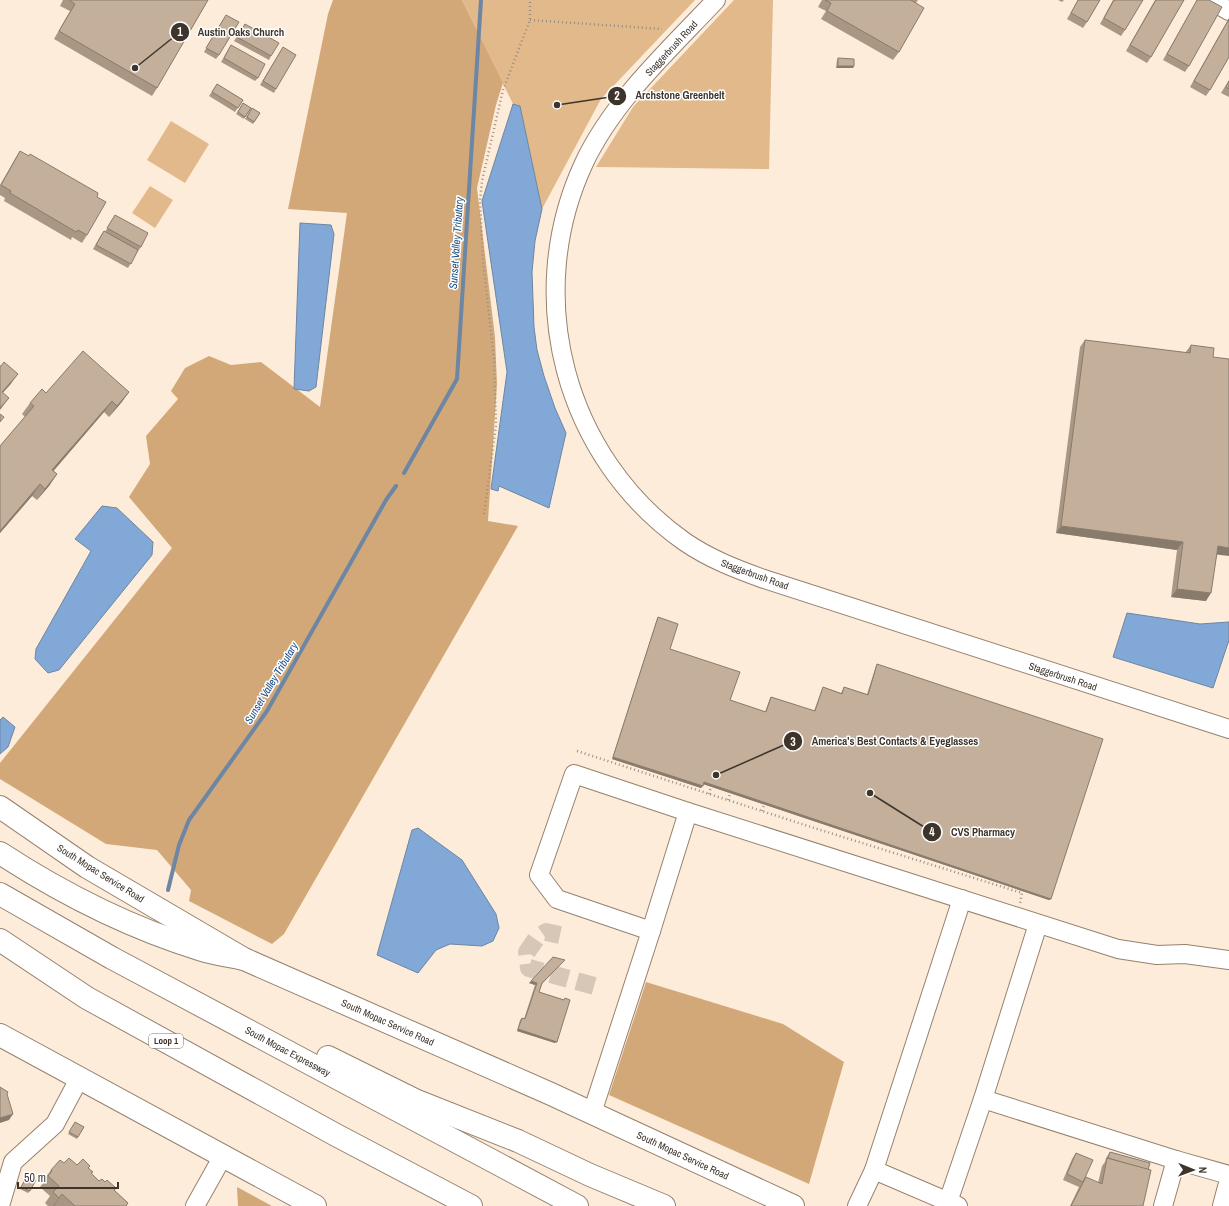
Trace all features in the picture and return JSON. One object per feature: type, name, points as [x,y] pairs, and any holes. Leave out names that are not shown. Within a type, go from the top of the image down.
[{"type":"main road","name":"South Mopac Service Road","points":[[0,807],[87,867],[244,959],[592,1113],[793,1206]]},
{"type":"main road","points":[[0,853],[79,900],[131,924],[203,950],[244,959]]},
{"type":"main road","name":"South Mopac Expressway","points":[[0,894],[112,958],[577,1206]]},
{"type":"main road","name":"Loop 1","points":[[0,940],[87,998],[336,1135],[471,1206]]},
{"type":"main road","points":[[244,1028],[331,1058],[417,1101],[518,1141],[590,1175],[664,1206]]},
{"type":"main road","points":[[0,1035],[315,1206]]},
{"type":"main road","points":[[336,1135],[374,1168],[438,1206]]},
{"type":"main road","points":[[1224,1206],[1229,1187]]},
{"type":"street","name":"Staggerbrush Road","points":[[716,0],[619,105],[607,122],[588,156],[575,184],[562,228],[555,292],[558,335],[575,401],[595,443],[608,464],[637,499],[668,528],[686,542],[727,566],[1229,729]]},
{"type":"street","points":[[1210,0],[1229,11]]},
{"type":"street","points":[[651,931],[557,899],[539,875],[574,774],[688,812],[1118,949],[1157,955],[1185,954],[1229,960]]},
{"type":"street","points":[[592,1113],[688,812]]},
{"type":"street","points":[[857,1206],[874,1170],[962,899]]},
{"type":"street","points":[[874,1170],[953,1204],[983,1098],[1038,924]]},
{"type":"street","points":[[0,1206],[13,1162],[55,1124],[79,1078]]},
{"type":"street","points":[[983,1098],[1176,1160],[1229,1175]]},
{"type":"street","points":[[195,1206],[223,1156]]},
{"type":"street","points":[[1163,1206],[1176,1160]]},
{"type":"path","points":[[484,514],[496,425],[494,359],[483,261],[480,201],[482,181],[503,90],[530,20],[530,0]]},
{"type":"path","points":[[530,20],[662,29]]},
{"type":"path","points":[[577,751],[656,775],[709,794],[888,852],[981,879],[1022,893],[1019,902],[1026,904]]},
{"type":"path","points":[[709,794],[711,787]]},
{"type":"path","points":[[728,800],[730,794]]},
{"type":"path","points":[[762,811],[764,805]]},
{"type":"path","points":[[888,852],[889,847]]},
{"type":"path","points":[[934,872],[936,867]]},
{"type":"shaded area","points":[[333,0],[462,0],[503,83],[496,105],[477,188],[495,337],[497,384],[488,521],[518,526],[284,934],[272,944],[189,901],[191,890],[157,850],[106,844],[0,779],[0,763],[172,548],[129,497],[150,464],[146,436],[178,399],[171,391],[185,368],[209,356],[231,365],[261,362],[320,407],[347,213],[288,209],[328,14]]},
{"type":"shaded area","points":[[462,0],[695,0],[601,99],[542,209],[520,106],[513,104]]},
{"type":"shaded area","points":[[734,0],[773,0],[769,169],[596,167],[633,107]]},
{"type":"shaded area","points":[[171,121],[209,144],[185,183],[147,160]]},
{"type":"shaded area","points":[[150,186],[173,200],[155,228],[132,213]]},
{"type":"shaded area","points":[[646,982],[783,1024],[844,1062],[809,1184],[609,1095]]},
{"type":"shaded area","points":[[237,1187],[272,1206],[238,1206]]},
{"type":"water","points":[[513,104],[520,106],[542,209],[535,241],[532,272],[534,327],[537,350],[555,408],[566,433],[549,508],[499,486],[498,491],[491,489],[507,372],[482,201]]},
{"type":"water","points":[[300,223],[331,225],[334,234],[316,387],[309,391],[294,389]]},
{"type":"water","points":[[102,506],[117,508],[153,542],[152,555],[59,670],[48,673],[35,659],[36,649],[91,551],[75,539]]},
{"type":"water","points":[[1127,613],[1200,624],[1229,622],[1229,640],[1213,688],[1113,657]]},
{"type":"water","points":[[3,717],[15,727],[8,747],[0,754],[0,720]]},
{"type":"water","points":[[418,828],[462,860],[496,914],[499,928],[493,941],[482,946],[450,944],[436,950],[418,973],[377,955],[412,830]]},
{"type":"building","points":[[69,0],[208,0],[157,88],[59,31],[75,4]]},
{"type":"building","points":[[825,0],[911,0],[924,8],[899,52],[827,11],[831,3]]},
{"type":"building","points":[[1078,0],[1100,0],[1087,22],[1071,13]]},
{"type":"building","points":[[1114,0],[1143,0],[1125,30],[1104,18]]},
{"type":"building","points":[[1156,0],[1184,0],[1151,57],[1130,45]]},
{"type":"building","points":[[1197,0],[1209,0],[1222,7],[1189,66],[1167,54]]},
{"type":"building","points":[[226,15],[239,22],[219,55],[206,48]]},
{"type":"building","points":[[1229,19],[1229,57],[1210,90],[1194,81]]},
{"type":"building","points":[[245,24],[279,43],[271,56],[237,37]]},
{"type":"building","points":[[231,45],[265,64],[258,78],[224,58]]},
{"type":"building","points":[[283,47],[296,55],[276,89],[263,81]]},
{"type":"building","points":[[838,58],[854,59],[854,66],[838,66]]},
{"type":"building","points":[[1229,81],[1229,89],[1226,87]]},
{"type":"building","points":[[217,84],[243,100],[238,108],[212,92]]},
{"type":"building","points":[[243,103],[251,108],[245,117],[238,112]]},
{"type":"building","points":[[252,108],[260,113],[254,122],[247,117]]},
{"type":"building","points":[[20,151],[29,156],[30,154],[98,193],[97,197],[106,202],[87,235],[78,230],[76,232],[10,193],[11,191],[1,185]]},
{"type":"building","points":[[115,215],[148,233],[141,247],[107,228]]},
{"type":"building","points":[[104,231],[138,250],[131,264],[96,245]]},
{"type":"building","points":[[1085,340],[1190,353],[1191,345],[1214,348],[1213,357],[1229,359],[1229,548],[1218,546],[1211,593],[1177,589],[1183,542],[1061,526]]},
{"type":"building","points":[[83,351],[129,392],[117,406],[112,401],[52,470],[57,474],[45,489],[40,484],[0,531],[0,446],[34,406],[30,403],[42,389],[46,393]]},
{"type":"building","points":[[4,362],[18,374],[2,392],[9,398],[0,408],[0,366]]},
{"type":"building","points":[[0,414],[4,417],[0,422]]},
{"type":"building","points":[[658,617],[678,624],[670,649],[740,672],[730,700],[766,712],[771,697],[815,711],[823,687],[842,694],[844,687],[868,695],[877,664],[1103,739],[1051,899],[704,782],[703,786],[613,757]]},
{"type":"building","points":[[553,957],[565,960],[542,983],[539,992],[564,1000],[565,998],[570,1000],[557,1042],[518,1029],[522,1018],[525,1019],[537,983],[531,981]]},
{"type":"building","points":[[0,1087],[8,1092],[7,1094],[13,1114],[0,1118]]},
{"type":"building","points":[[75,1122],[84,1127],[78,1137],[69,1132]]},
{"type":"building","points":[[1110,1152],[1150,1163],[1148,1170],[1108,1158]]},
{"type":"building","points":[[1076,1153],[1093,1160],[1083,1182],[1067,1174]]},
{"type":"building","points":[[69,1158],[77,1165],[83,1159],[90,1166],[88,1168],[93,1172],[91,1173],[99,1181],[102,1179],[105,1182],[107,1180],[116,1188],[114,1190],[128,1203],[126,1206],[75,1206],[62,1194],[59,1198],[53,1192],[59,1186],[48,1176],[60,1160],[64,1163]]},
{"type":"building","points":[[1107,1158],[1151,1170],[1143,1206],[1071,1206],[1086,1177],[1102,1184]]},
{"type":"building","points":[[27,1176],[36,1180],[30,1191],[21,1187]]},
{"type":"waterway","name":"Sunset Valley Tributary","points":[[404,473],[457,379],[481,0]]},
{"type":"waterway","name":"Sunset Valley Tributary","points":[[168,890],[179,845],[189,820],[267,711],[386,500],[396,486]]},
{"type":"tunnel","points":[[560,935],[546,932],[536,939],[527,952],[529,968],[598,987]]},
{"type":"place","name":"Austin Oaks Church","points":[[135,68]]},
{"type":"place","name":"Archstone Greenbelt","points":[[557,105]]},
{"type":"place","name":"America's Best Contacts & Eyeglasses","points":[[716,775]]},
{"type":"place","name":"CVS Pharmacy","points":[[870,793]]}]
